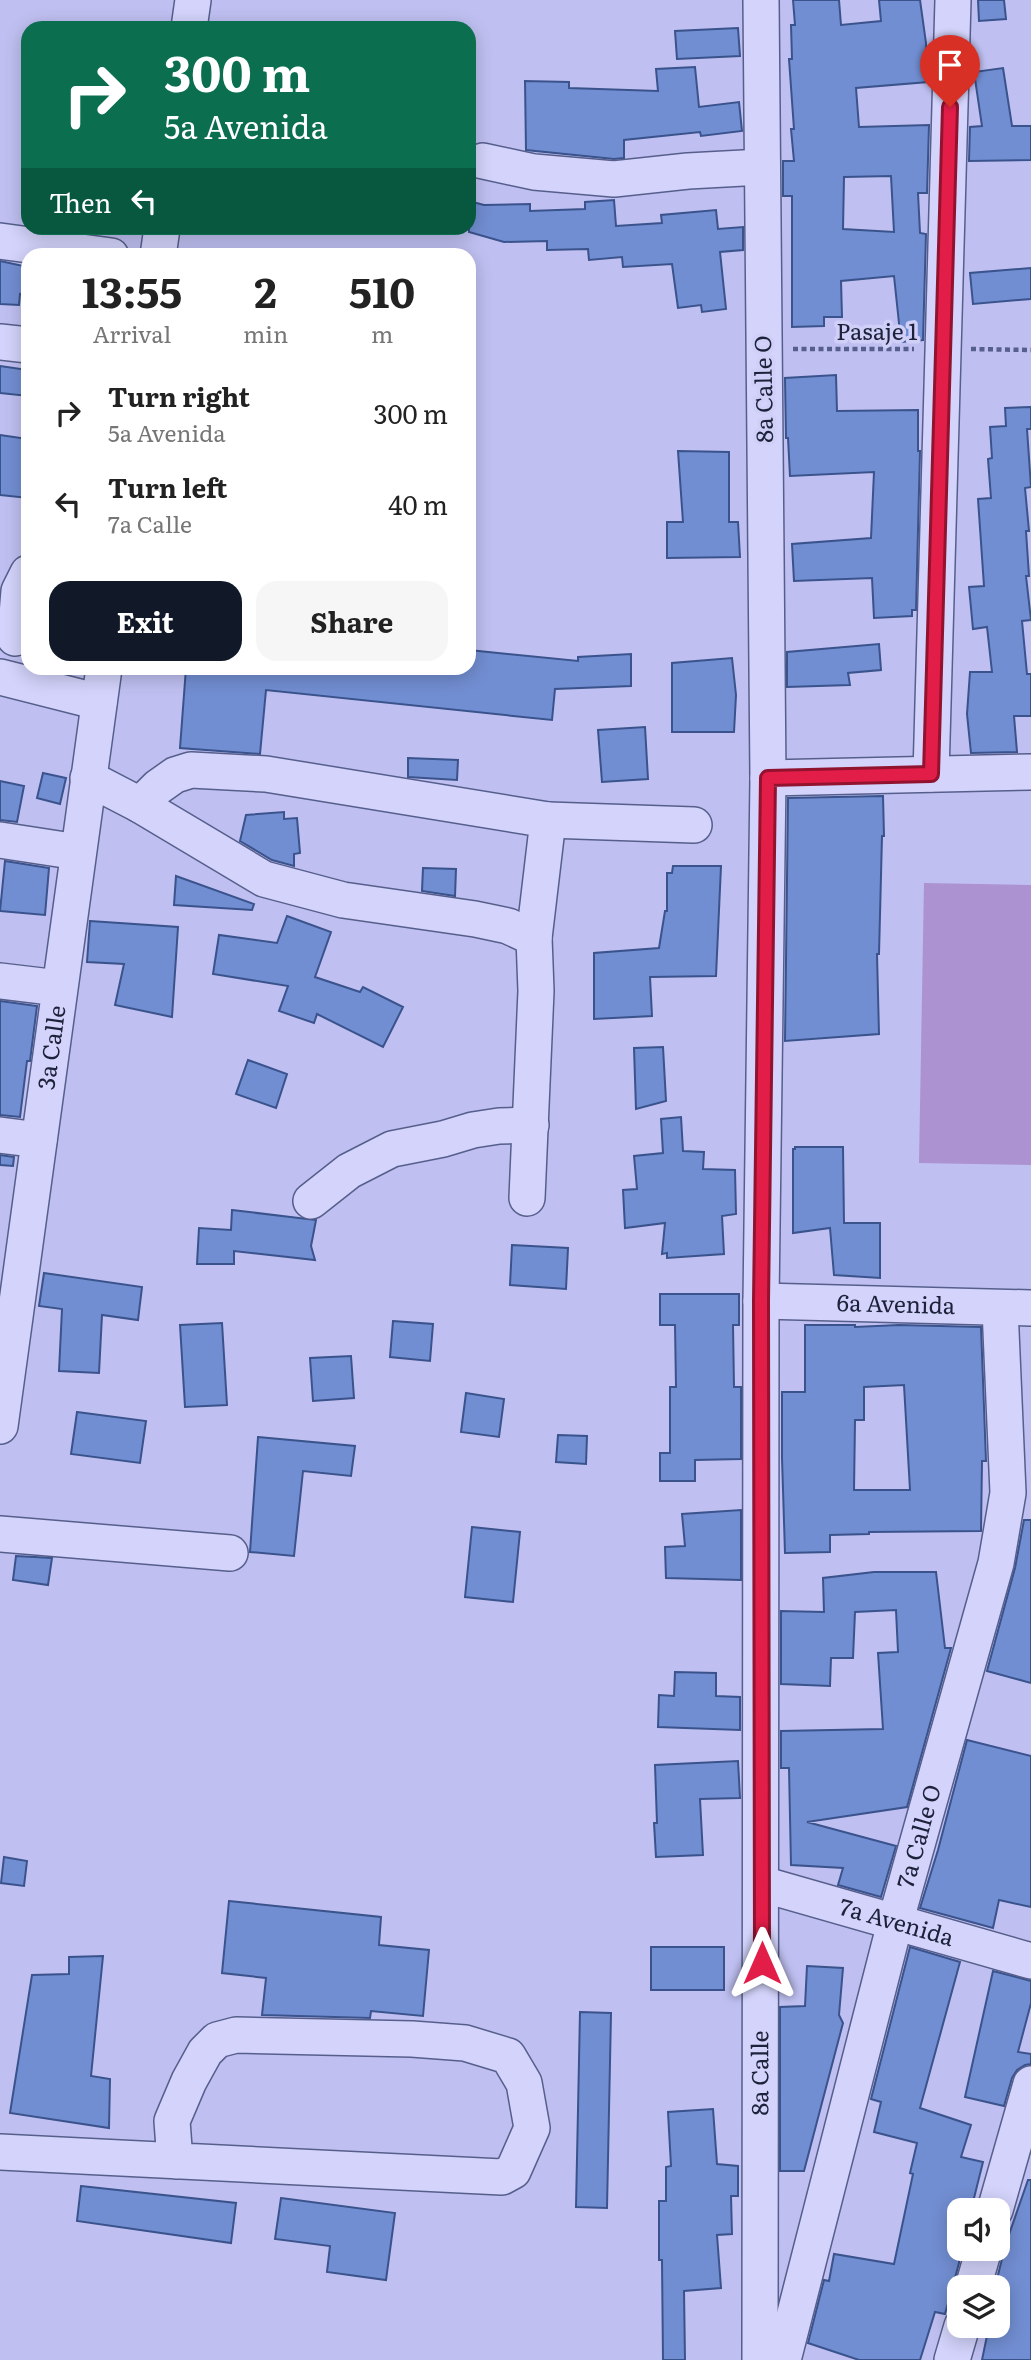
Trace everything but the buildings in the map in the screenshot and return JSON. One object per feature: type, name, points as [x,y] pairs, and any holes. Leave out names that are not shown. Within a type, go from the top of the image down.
[{"type":"street","points":[[190,21],[193,0]]},
{"type":"street","name":"8a Calle O","points":[[761,0],[768,778]]},
{"type":"street","points":[[931,774],[953,0]]},
{"type":"street","points":[[484,161],[534,172],[614,179],[762,167]]},
{"type":"street","points":[[0,241],[52,248]]},
{"type":"street","points":[[0,342],[21,344]]},
{"type":"street","points":[[15,638],[21,587]]},
{"type":"street","points":[[0,677],[102,685]]},
{"type":"street","name":"3a Calle","points":[[0,1426],[9,1288],[39,1140],[102,685]]},
{"type":"street","points":[[140,805],[175,775],[191,770],[265,774],[548,820],[694,825]]},
{"type":"street","points":[[768,778],[1031,772]]},
{"type":"street","points":[[88,778],[140,805],[264,879],[342,900],[486,921],[508,926],[534,938]]},
{"type":"street","name":"8a Calle","points":[[760,2360],[761,1301],[768,778]]},
{"type":"street","points":[[527,1198],[536,991],[534,938],[548,820]]},
{"type":"street","points":[[0,840],[78,852]]},
{"type":"street","points":[[0,981],[59,988]]},
{"type":"street","points":[[311,1201],[349,1171],[392,1150],[472,1130],[531,1125]]},
{"type":"street","points":[[0,1135],[39,1140]]},
{"type":"street","name":"6a Avenida","points":[[761,1301],[1015,1308]]},
{"type":"street","name":"7a Calle O","points":[[783,2360],[895,1923],[996,1563],[1008,1493],[1015,1308]]},
{"type":"street","points":[[0,1534],[230,1553]]},
{"type":"street","name":"7a Avenida","points":[[762,1884],[1031,1961]]},
{"type":"street","points":[[0,2152],[175,2161],[502,2177],[513,2171],[532,2128],[524,2083],[508,2056],[465,2043],[236,2035],[217,2040],[205,2052],[189,2081],[172,2121],[175,2161]]},
{"type":"street","points":[[998,2198],[1031,2084]]},
{"type":"street","points":[[952,2360],[958,2338]]},
{"type":"path","name":"Pasaje 1","points":[[764,349],[1031,349]]},
{"type":"shaded area","points":[[924,883],[1031,885],[1031,1165],[919,1163]]},
{"type":"route","points":[[762,1963],[761,1301],[768,778],[931,774],[950,107]]}]
